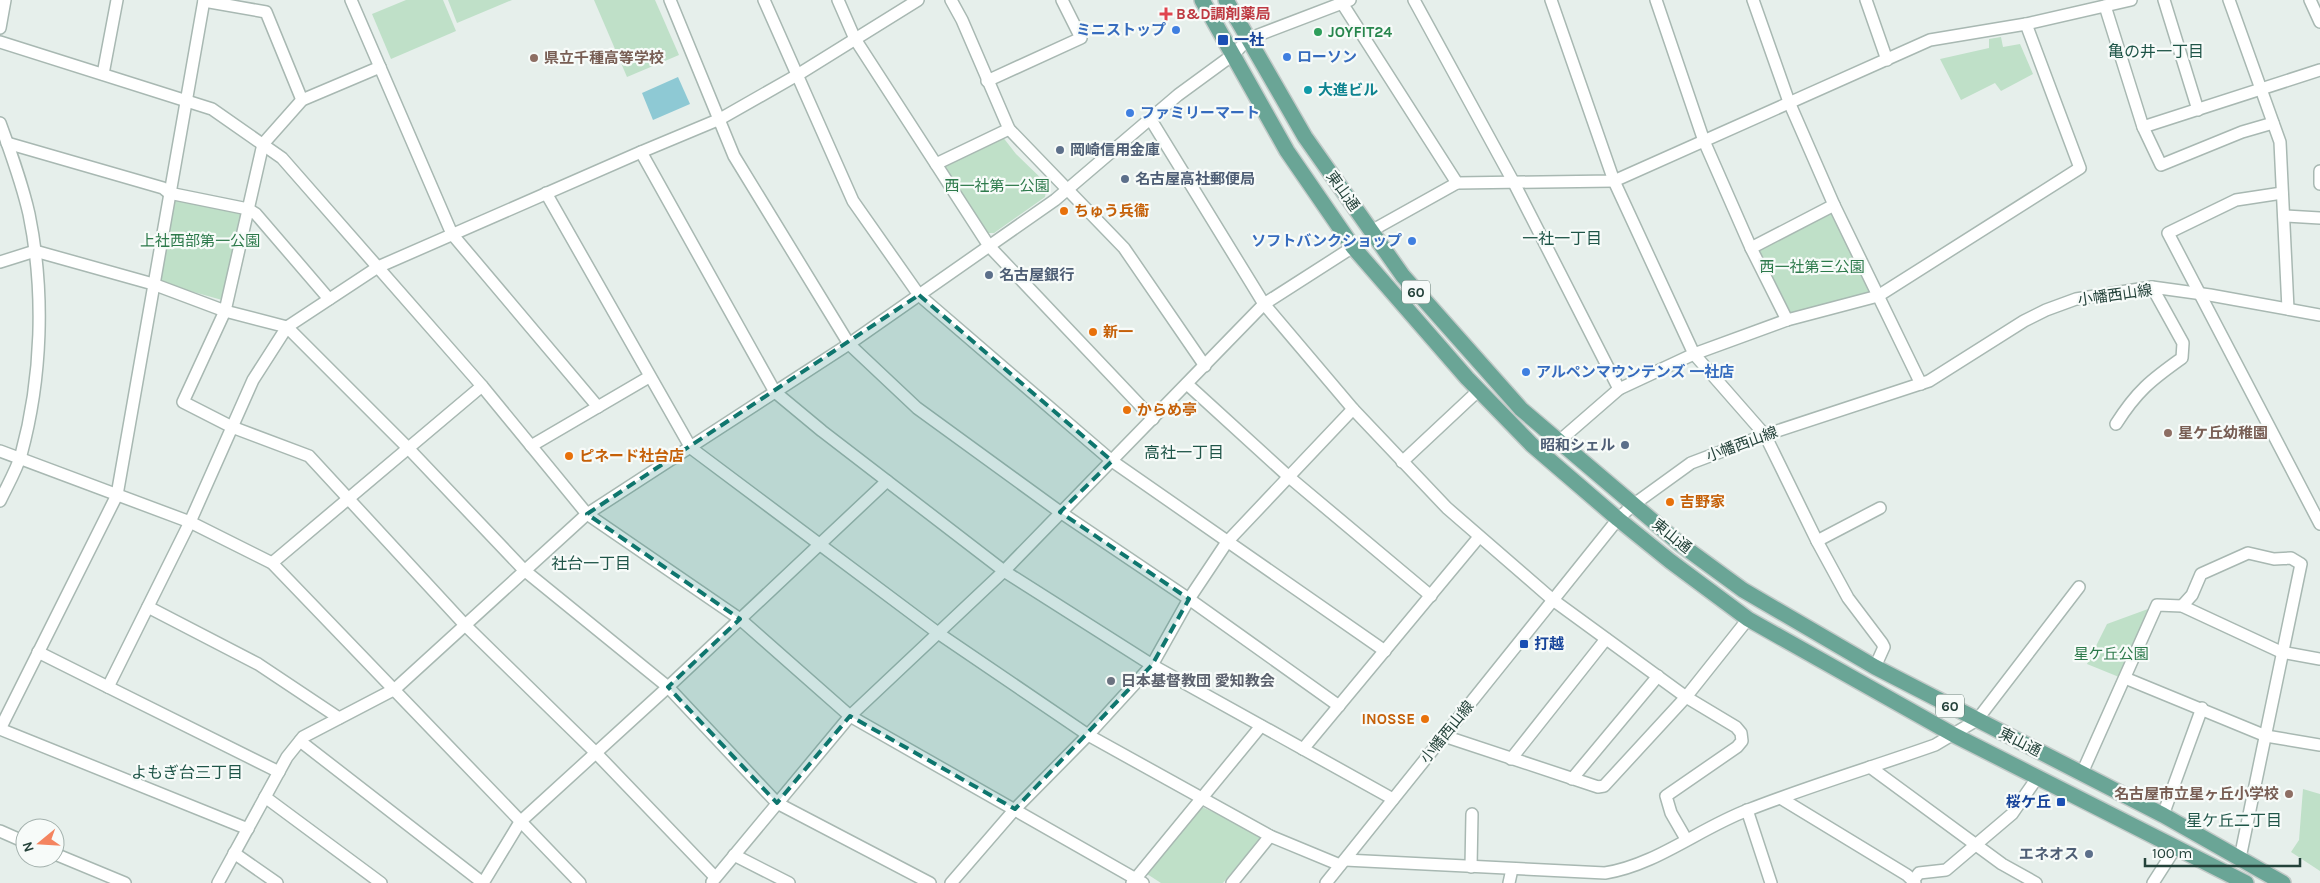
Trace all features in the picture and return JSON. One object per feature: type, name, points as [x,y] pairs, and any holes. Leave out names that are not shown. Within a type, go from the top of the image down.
[{"type":"main road","name":"東山通","points":[[1202,0],[1287,151],[1353,247],[1479,390],[1532,445],[1618,519],[1670,562],[1748,619],[1954,735],[2246,883]]},
{"type":"main road","name":"東山通","points":[[1226,0],[1305,138],[1402,276],[1521,409],[1633,505],[1680,544],[1743,590],[1875,667],[2163,816],[2283,883]]},
{"type":"street","points":[[0,28],[5,0]]},
{"type":"street","points":[[104,74],[116,0]]},
{"type":"street","points":[[248,829],[0,729],[117,495],[168,193],[204,0],[266,12],[302,100]]},
{"type":"street","points":[[351,0],[452,234],[598,407]]},
{"type":"street","points":[[670,0],[734,156],[849,344],[917,408],[1060,512],[1189,599],[1339,706]]},
{"type":"street","points":[[764,0],[799,74],[853,201],[919,295],[1112,461],[1385,651]]},
{"type":"street","points":[[838,0],[855,39],[989,246],[1153,419]]},
{"type":"street","points":[[108,687],[190,522],[253,380],[287,328],[378,267],[720,119],[799,74],[918,0]]},
{"type":"street","points":[[951,0],[962,20],[1009,130],[1124,248],[1205,366]]},
{"type":"street","points":[[987,81],[1081,38],[1062,0]]},
{"type":"street","points":[[1414,0],[1514,183],[1619,389]]},
{"type":"street","points":[[1551,0],[1614,181],[1694,354],[1765,435],[1817,541],[1848,598],[1884,647],[1875,667]]},
{"type":"street","points":[[1656,0],[1704,141],[1751,248],[1787,320]]},
{"type":"street","points":[[1753,0],[1789,102],[1834,205],[1921,384]]},
{"type":"street","points":[[1866,0],[1887,60]]},
{"type":"street","points":[[1371,231],[1457,183],[1614,181],[1930,40],[2026,24],[2131,0]]},
{"type":"street","points":[[2164,0],[2198,110]]},
{"type":"street","points":[[2228,0],[2280,142],[2288,309]]},
{"type":"street","points":[[2310,0],[2320,22]]},
{"type":"street","points":[[218,883],[287,757],[304,737],[395,689],[587,514],[849,344],[1068,190],[1178,95],[1234,54],[1248,39],[1344,1],[1457,183]]},
{"type":"street","points":[[2105,6],[2143,127],[2161,165],[2242,132],[2273,123]]},
{"type":"street","points":[[1558,442],[1619,389],[1694,354],[1787,320],[1878,296],[2080,168],[2026,24]]},
{"type":"street","points":[[0,42],[212,109],[282,158],[482,386],[587,514],[740,618],[850,716],[1015,809],[1137,881],[1201,798],[1261,726]]},
{"type":"street","points":[[380,67],[302,100],[263,144],[225,310],[183,402],[232,427],[309,456],[465,625],[595,752],[713,880],[850,716],[1004,571],[1264,304],[1353,247]]},
{"type":"street","points":[[2143,127],[2320,70]]},
{"type":"street","points":[[1151,120],[1264,304],[1352,409],[1402,462],[1447,508],[1553,600],[1686,697],[1736,727],[1741,733],[1742,740],[1737,747],[1666,796],[1671,813],[1686,839]]},
{"type":"street","points":[[0,123],[28,213],[39,282],[40,330],[30,411],[20,457],[0,500]]},
{"type":"street","points":[[936,164],[1009,130]]},
{"type":"street","points":[[7,143],[163,188],[168,193],[248,209],[256,214],[329,299]]},
{"type":"street","points":[[642,152],[775,392],[886,481],[1004,571],[1152,665],[1393,799]]},
{"type":"street","points":[[2320,172],[2320,184]]},
{"type":"street","points":[[546,193],[691,448],[938,633],[1088,735],[1270,836],[1342,863],[1512,869],[1603,878],[1638,866],[1686,839],[1747,810],[1935,745],[1954,735],[1977,720],[2079,587]]},
{"type":"street","points":[[2282,193],[2236,200],[2168,233],[2320,524]]},
{"type":"street","points":[[1751,248],[1834,205]]},
{"type":"street","points":[[2284,216],[2320,218]]},
{"type":"street","points":[[0,262],[35,251],[153,284],[225,310],[287,328],[408,448],[524,570],[668,688],[777,803],[930,883]]},
{"type":"street","points":[[2116,424],[2132,399],[2150,380],[2182,358],[2184,343],[2152,287]]},
{"type":"street","name":"小幡西山線","points":[[1326,883],[1618,519],[1633,505],[1691,463],[1765,435],[1929,381],[2024,321],[2046,310],[2076,299],[2152,287],[2320,315]]},
{"type":"street","points":[[531,446],[649,377]]},
{"type":"street","points":[[1187,384],[1289,477],[1431,596]]},
{"type":"street","points":[[272,563],[482,386]]},
{"type":"street","points":[[1402,462],[1479,390]]},
{"type":"street","points":[[951,883],[1015,809],[1088,735],[1152,665],[1189,599],[1227,542],[1352,409]]},
{"type":"street","points":[[0,451],[190,522],[272,563],[580,883]]},
{"type":"street","points":[[300,741],[482,883],[520,822],[595,752],[668,688],[886,481]]},
{"type":"street","points":[[1817,541],[1880,508]]},
{"type":"street","points":[[1303,749],[1480,537]]},
{"type":"street","points":[[2182,606],[2192,595],[2201,574],[2248,554],[2274,559],[2291,558],[2300,564],[2240,858]]},
{"type":"street","points":[[2082,774],[2157,605],[2182,606],[2281,652],[2320,659]]},
{"type":"street","points":[[148,607],[258,664],[339,718]]},
{"type":"street","points":[[1444,736],[1572,779],[1598,787],[1604,786],[1686,697],[1748,619]]},
{"type":"street","points":[[1511,759],[1606,639]]},
{"type":"street","points":[[38,652],[279,772]]},
{"type":"street","points":[[1572,779],[1658,676]]},
{"type":"street","points":[[2125,678],[2202,708],[2266,736],[2320,745]]},
{"type":"street","points":[[2163,816],[2202,708]]},
{"type":"street","points":[[1870,768],[2002,864],[2036,883]]},
{"type":"street","points":[[1782,798],[1914,882],[1919,873],[1946,870],[2012,814],[2037,778]]},
{"type":"street","points":[[265,797],[381,883]]},
{"type":"street","points":[[1747,810],[1771,883]]},
{"type":"street","points":[[1470,867],[1472,814]]},
{"type":"street","points":[[0,831],[15,838]]},
{"type":"street","points":[[1232,883],[1270,836]]},
{"type":"street","points":[[2153,883],[2176,846]]},
{"type":"street","points":[[234,853],[277,883]]},
{"type":"street","points":[[734,855],[789,883]]},
{"type":"street","points":[[65,858],[125,883]]},
{"type":"street","points":[[1509,883],[1512,869]]},
{"type":"highlighted area","points":[[919,295],[1112,461],[1060,512],[1189,599],[1152,665],[1015,809],[850,716],[777,803],[668,687],[740,619],[587,514]]},
{"type":"green space","points":[[406,0],[443,0],[456,31],[391,59],[372,14]]},
{"type":"green space","points":[[448,0],[512,0],[457,23]]},
{"type":"green space","points":[[594,0],[655,0],[679,55],[627,77]]},
{"type":"green space","points":[[2001,37],[2003,47],[2020,44],[2033,74],[2001,91],[1995,83],[1961,100],[1940,59],[1989,48],[1989,39]]},
{"type":"green space","name":"西一社第一公園","points":[[1002,136],[1016,154],[1047,184],[1045,197],[994,233],[986,233],[943,168],[944,164]]},
{"type":"green space","name":"上社西部第一公園","points":[[174,196],[239,210],[241,215],[222,300],[158,282]]},
{"type":"green space","name":"西一社第三公園","points":[[1830,212],[1835,214],[1872,292],[1790,317],[1757,253],[1759,247]]},
{"type":"green space","name":"星ケ丘公園","points":[[2148,609],[2119,677],[2087,664],[2107,624]]},
{"type":"green space","points":[[2303,789],[2320,794],[2320,871],[2291,852],[2299,840]]},
{"type":"green space","points":[[1202,807],[1264,835],[1223,883],[1161,883],[1147,874]]},
{"type":"water","points":[[678,77],[690,104],[653,120],[642,93]]},
{"type":"place","name":"B&D調剤薬局","points":[[1166,14]]},
{"type":"place","name":"ミニストップ","points":[[1176,30]]},
{"type":"place","name":"JOYFIT24","points":[[1318,32]]},
{"type":"place","name":"一社","points":[[1223,40]]},
{"type":"place","name":"ローソン","points":[[1287,57]]},
{"type":"place","name":"県立千種高等学校","points":[[534,58]]},
{"type":"place","name":"大進ビル","points":[[1308,90]]},
{"type":"place","name":"ファミリーマート","points":[[1130,113]]},
{"type":"place","name":"岡崎信用金庫","points":[[1060,150]]},
{"type":"place","name":"名古屋高社郵便局","points":[[1125,179]]},
{"type":"place","name":"ちゅう兵衞","points":[[1064,211]]},
{"type":"place","name":"ソフトバンクショップ","points":[[1412,241]]},
{"type":"place","name":"名古屋銀行","points":[[989,275]]},
{"type":"place","name":"新一","points":[[1093,332]]},
{"type":"place","name":"アルペンマウンテンズ 一社店","points":[[1526,372]]},
{"type":"place","name":"からめ亭","points":[[1127,410]]},
{"type":"place","name":"星ケ丘幼稚園","points":[[2168,433]]},
{"type":"place","name":"昭和シェル","points":[[1625,445]]},
{"type":"place","name":"ピネード社台店","points":[[569,456]]},
{"type":"place","name":"吉野家","points":[[1670,502]]},
{"type":"place","name":"打越","points":[[1524,644]]},
{"type":"place","name":"日本基督教団 愛知教会","points":[[1111,681]]},
{"type":"place","name":"INOSSE","points":[[1425,719]]},
{"type":"place","name":"名古屋市立星ヶ丘小学校","points":[[2289,794]]},
{"type":"place","name":"桜ケ丘","points":[[2061,802]]},
{"type":"place","name":"エネオス","points":[[2089,854]]},
{"type":"district","name":"亀の井一丁目","points":[[2156,51]]},
{"type":"district","name":"一社一丁目","points":[[1562,238]]},
{"type":"district","name":"高社一丁目","points":[[1184,452]]},
{"type":"district","name":"社台一丁目","points":[[591,563]]},
{"type":"district","name":"よもぎ台三丁目","points":[[187,772]]},
{"type":"district","name":"星ケ丘二丁目","points":[[2234,820]]}]
